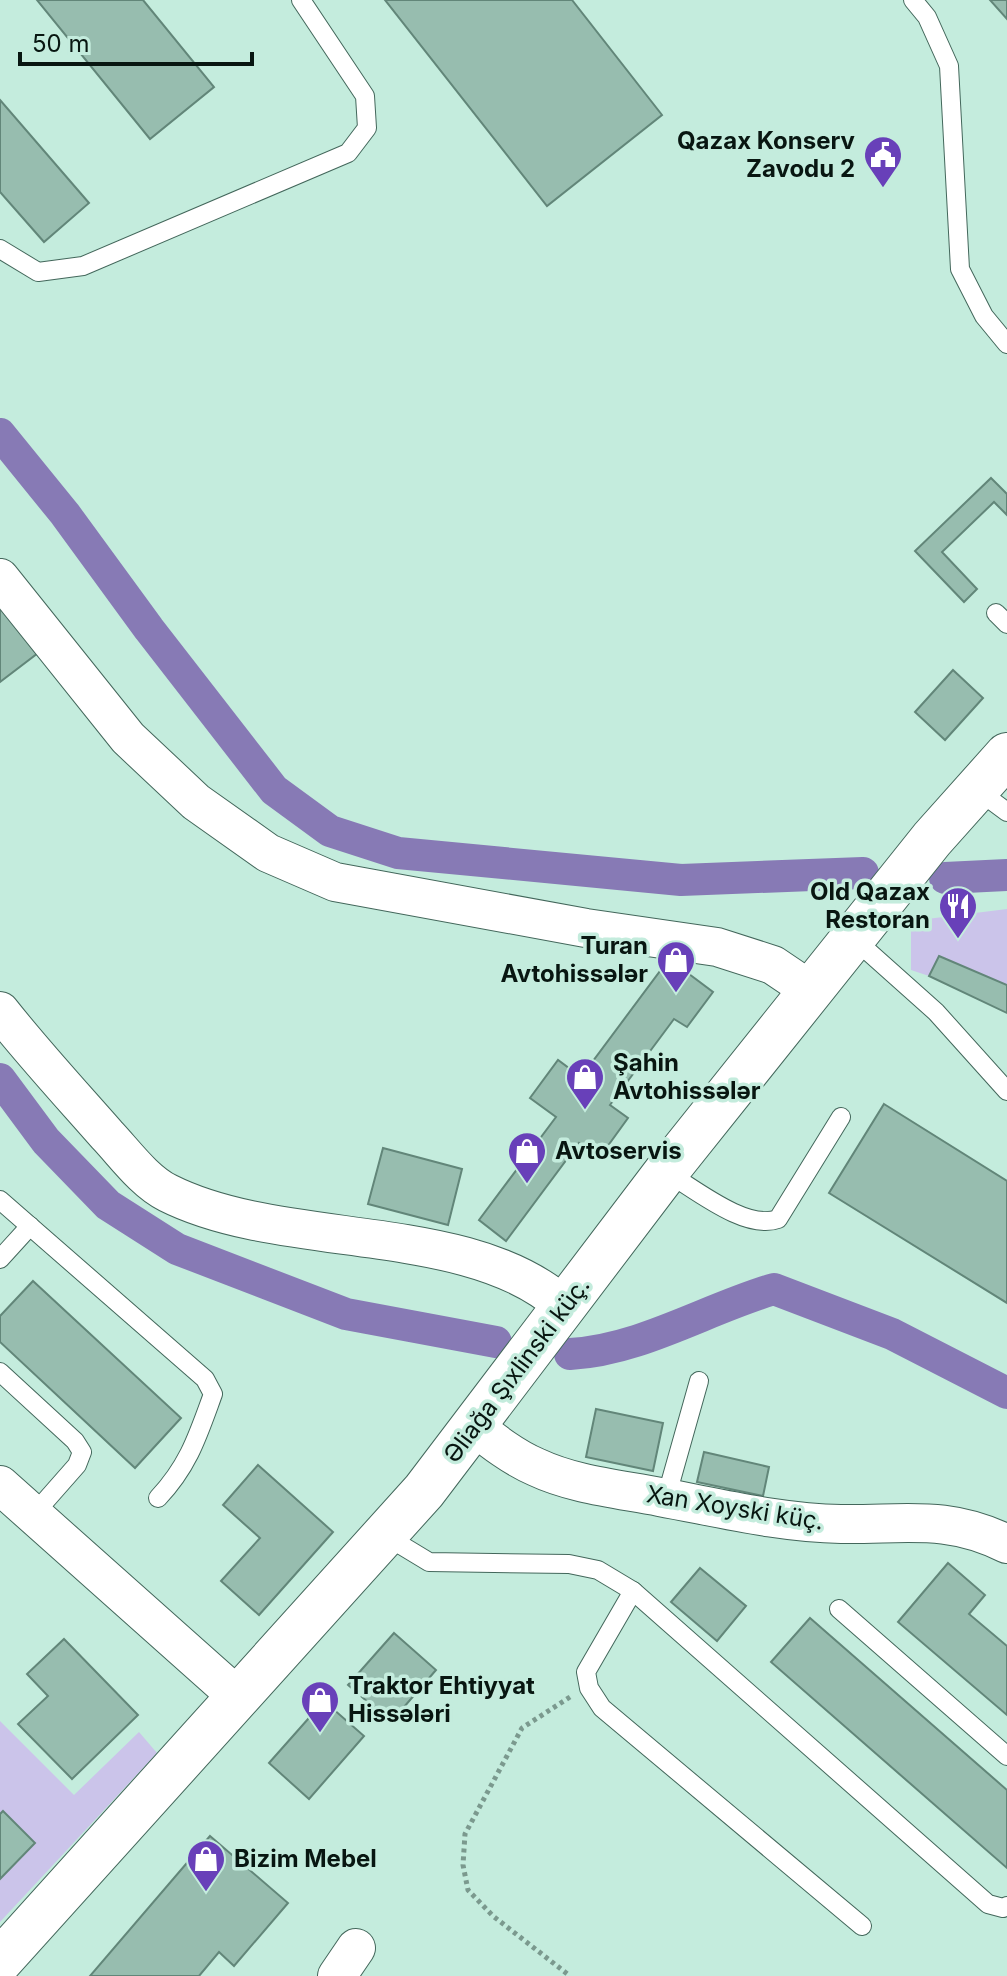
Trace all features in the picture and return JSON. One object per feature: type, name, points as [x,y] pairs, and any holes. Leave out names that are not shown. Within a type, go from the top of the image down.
[{"type":"main road","name":"Əliağa Şıxlinski küç.","points":[[0,1961],[386,1536],[475,1427],[666,1172],[852,937],[991,801],[1007,755]]},
{"type":"street","points":[[0,578],[128,738],[196,802],[268,853],[335,882],[586,928],[717,947],[773,965],[810,990]]},
{"type":"street","points":[[0,1011],[136,1166],[165,1192],[218,1214],[477,1258],[548,1291],[565,1307]]},
{"type":"street","name":"Xan Xoyski küç.","points":[[475,1427],[505,1451],[537,1468],[576,1481],[790,1520],[841,1524],[953,1523],[981,1531],[1007,1544]]},
{"type":"street","points":[[0,1485],[238,1697]]},
{"type":"lane","points":[[0,249],[38,272],[83,266],[348,153],[367,128],[365,96],[301,0]]},
{"type":"lane","points":[[913,0],[927,17],[949,66],[960,269],[984,316],[1007,344]]},
{"type":"lane","points":[[852,937],[936,1012],[1007,1091]]},
{"type":"lane","points":[[666,1172],[750,1222],[767,1223],[778,1219],[841,1117]]},
{"type":"lane","points":[[0,1200],[205,1379],[213,1394],[189,1458],[158,1498]]},
{"type":"lane","points":[[0,1259],[30,1226]]},
{"type":"lane","points":[[0,1372],[75,1441],[82,1452],[77,1465],[33,1515]]},
{"type":"lane","points":[[666,1498],[699,1381]]},
{"type":"lane","points":[[386,1536],[429,1562],[569,1564],[598,1570],[633,1591],[988,1904],[1003,1908],[1007,1906]]},
{"type":"lane","points":[[633,1591],[586,1672],[589,1688],[602,1708],[862,1926]]},
{"type":"lane","points":[[839,1609],[1007,1756]]},
{"type":"path","points":[[570,1976],[493,1916],[468,1890],[463,1865],[465,1834],[522,1728],[553,1705],[589,1688]]},
{"type":"shaded area","points":[[1007,909],[1007,985],[939,956],[929,976],[911,970],[911,921]]},
{"type":"shaded area","points":[[0,1721],[74,1795],[139,1732],[157,1753],[0,1922]]},
{"type":"building","points":[[37,0],[143,0],[214,87],[150,139]]},
{"type":"building","points":[[385,0],[572,0],[662,115],[547,206]]},
{"type":"building","points":[[990,0],[1007,0],[1007,19]]},
{"type":"building","points":[[0,100],[89,203],[44,242],[0,192]]},
{"type":"building","points":[[991,478],[1007,494],[1007,515],[994,502],[942,552],[977,589],[964,602],[915,551]]},
{"type":"building","points":[[0,602],[38,653],[0,682]]},
{"type":"building","points":[[953,670],[983,698],[945,740],[915,712]]},
{"type":"building","points":[[939,956],[1007,985],[1007,1013],[929,976]]},
{"type":"building","points":[[669,959],[713,992],[687,1027],[674,1019],[610,1105],[628,1118],[599,1158],[579,1143],[506,1241],[479,1220],[556,1117],[530,1098],[558,1060],[581,1077]]},
{"type":"building","points":[[884,1104],[1007,1181],[1007,1303],[829,1193]]},
{"type":"building","points":[[383,1148],[462,1169],[448,1225],[368,1204]]},
{"type":"building","points":[[33,1281],[181,1418],[135,1468],[0,1342],[0,1316]]},
{"type":"building","points":[[596,1409],[663,1423],[653,1471],[586,1457]]},
{"type":"building","points":[[704,1452],[769,1467],[763,1496],[697,1482]]},
{"type":"building","points":[[258,1465],[333,1532],[259,1615],[221,1581],[260,1538],[223,1505]]},
{"type":"building","points":[[948,1563],[985,1595],[969,1614],[1007,1646],[1007,1715],[898,1622]]},
{"type":"building","points":[[700,1568],[746,1606],[717,1641],[671,1602]]},
{"type":"building","points":[[810,1618],[1007,1790],[1007,1868],[771,1662]]},
{"type":"building","points":[[394,1633],[436,1670],[391,1722],[348,1685]]},
{"type":"building","points":[[64,1639],[138,1715],[72,1779],[18,1724],[48,1696],[27,1674]]},
{"type":"building","points":[[324,1701],[364,1736],[309,1799],[269,1763]]},
{"type":"building","points":[[3,1811],[35,1843],[0,1879],[0,1814]]},
{"type":"building","points":[[210,1836],[288,1903],[234,1966],[219,1952],[199,1976],[90,1976]]},
{"type":"waterway","points":[[0,434],[65,514],[149,629],[274,790],[330,831],[398,853],[681,880],[863,873]]},
{"type":"waterway","points":[[945,878],[1007,875]]},
{"type":"waterway","points":[[0,1079],[46,1141],[108,1205],[177,1249],[346,1314],[496,1342]]},
{"type":"waterway","points":[[570,1354],[596,1351],[648,1337],[774,1289],[892,1334],[1007,1393]]},
{"type":"place","name":"Qazax Konserv Zavodu 2","points":[[883,189]]},
{"type":"place","name":"Old Qazax Restoran","points":[[958,940]]},
{"type":"place","name":"Turan Avtohissələr","points":[[676,994]]},
{"type":"place","name":"Şahin Avtohissələr","points":[[585,1111]]},
{"type":"place","name":"Avtoservis","points":[[527,1185]]},
{"type":"place","name":"Traktor Ehtiyyat Hissələri","points":[[320,1734]]},
{"type":"place","name":"Bizim Mebel","points":[[206,1893]]}]
